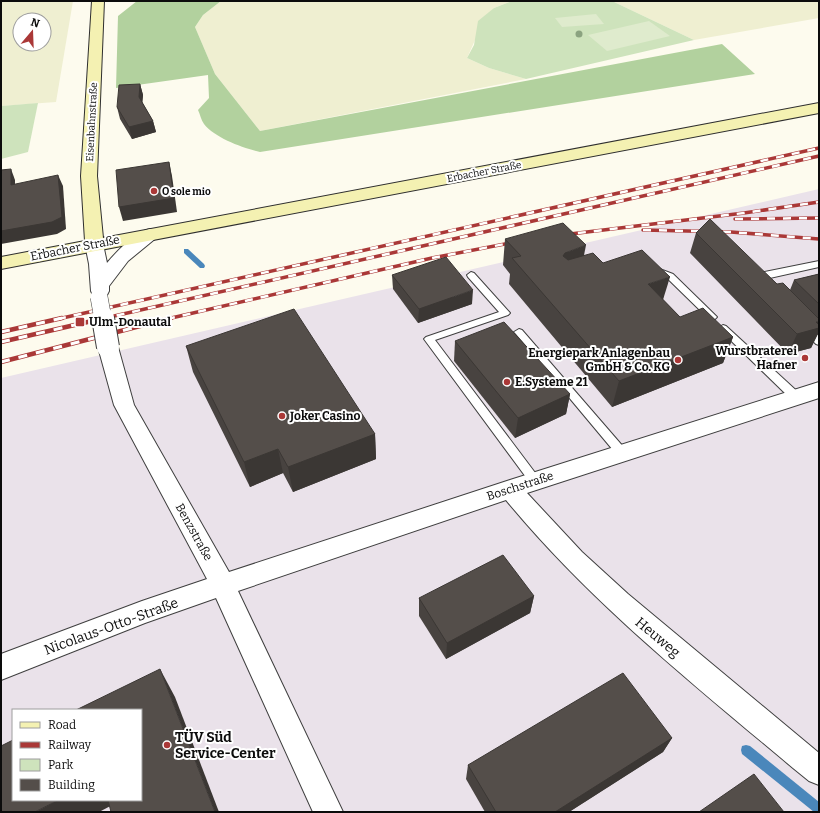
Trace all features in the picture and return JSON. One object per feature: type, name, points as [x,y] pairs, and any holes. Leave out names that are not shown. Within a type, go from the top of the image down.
[{"type":"main road","name":"Eisenbahnstraße","points":[[94,244],[89,176],[98,1]]},
{"type":"main road","name":"Erbacher Straße","points":[[1,263],[94,244],[819,108]]},
{"type":"street","name":"Erbacher Straße","points":[[100,291],[106,274],[117,261],[150,234]]},
{"type":"street","name":"Benzstraße","points":[[94,244],[108,347],[124,405],[214,567],[328,812]]},
{"type":"street","name":"Boschstraße","points":[[222,585],[510,489],[819,390]]},
{"type":"street","name":"Heuweg","points":[[510,489],[531,516],[594,580],[638,620],[819,771]]},
{"type":"street","name":"Nicolaus-Otto-Straße","points":[[1,667],[142,613],[222,585]]},
{"type":"lane","points":[[760,282],[755,277],[819,264]]},
{"type":"lane","points":[[646,266],[670,276],[796,397]]},
{"type":"lane","points":[[471,275],[505,312],[429,338],[535,481]]},
{"type":"lane","points":[[797,320],[819,342]]},
{"type":"lane","points":[[519,332],[622,453]]},
{"type":"shaded area","points":[[819,189],[819,812],[1,812],[1,378]]},
{"type":"green space","points":[[1,1],[73,1],[56,102],[1,106]]},
{"type":"green space","points":[[137,1],[221,1],[203,15],[195,27],[215,74],[260,131],[722,44],[755,74],[260,152],[222,138],[204,124],[198,110],[209,98],[208,75],[116,88],[118,16]]},
{"type":"green space","points":[[221,1],[512,1],[494,8],[475,40],[467,58],[489,68],[526,79],[260,131],[215,74],[195,27],[203,15]]},
{"type":"green space","points":[[512,1],[612,1],[694,40],[526,79],[489,68],[467,58],[474,45],[478,21],[494,8]]},
{"type":"green space","points":[[612,1],[819,1],[819,18],[694,40]]},
{"type":"green space","points":[[596,14],[604,24],[562,27],[555,18]]},
{"type":"green space","points":[[649,21],[670,36],[607,51],[588,35]]},
{"type":"green space","points":[[38,103],[28,152],[1,159],[1,106]]},
{"type":"building","points":[[140,84],[139,97],[153,121],[129,127],[117,107],[119,85]]},
{"type":"building","points":[[169,162],[174,198],[119,207],[116,170]]},
{"type":"building","points":[[11,169],[11,185],[58,175],[62,217],[52,222],[1,231],[1,170]]},
{"type":"building","points":[[710,219],[777,284],[783,283],[819,319],[819,322],[816,322],[819,325],[819,328],[797,334],[696,233]]},
{"type":"building","points":[[563,223],[586,245],[565,253],[563,256],[568,260],[593,253],[603,263],[642,250],[670,277],[648,284],[680,317],[703,308],[733,337],[619,381],[512,258],[521,256],[505,239]]},
{"type":"building","points":[[446,257],[473,290],[419,309],[392,275]]},
{"type":"building","points":[[819,274],[819,304],[794,280]]},
{"type":"building","name":"Joker Casino","points":[[294,309],[375,434],[288,467],[278,449],[244,462],[186,346]]},
{"type":"building","points":[[504,322],[570,394],[518,418],[455,341]]},
{"type":"building","points":[[503,555],[534,596],[447,643],[419,598]]},
{"type":"building","name":"TÜV Süd Service-Center","points":[[160,669],[215,812],[111,812],[108,801],[142,801],[142,709],[78,709]]},
{"type":"building","points":[[623,673],[672,738],[555,812],[496,812],[468,765]]},
{"type":"building","points":[[12,740],[12,801],[56,801],[35,812],[1,812],[1,746]]},
{"type":"building","points":[[754,774],[784,812],[699,812]]},
{"type":"waterway","points":[[186,251],[202,266]]},
{"type":"waterway","points":[[746,750],[819,809]]},
{"type":"railway","points":[[58,319],[819,148]]},
{"type":"railway","points":[[101,319],[819,156]]},
{"type":"railway","points":[[562,235],[744,213],[819,202]]},
{"type":"railway","points":[[735,219],[819,218]]},
{"type":"railway","points":[[643,230],[731,232],[819,239]]},
{"type":"railway","points":[[168,319],[432,258],[515,242]]},
{"type":"railway","points":[[1,332],[62,318]]},
{"type":"railway","points":[[1,342],[105,318]]},
{"type":"railway","points":[[1,362],[168,319]]},
{"type":"place","name":"O sole mio","points":[[154,191]]},
{"type":"place","name":"Ulm-Donautal","points":[[80,322]]},
{"type":"place","name":"Wurstbraterei Hafner","points":[[805,358]]},
{"type":"place","name":"Energiepark Anlagenbau GmbH & Co. KG","points":[[678,360]]},
{"type":"place","name":"E.Systeme 21","points":[[507,382]]},
{"type":"place","name":"Joker Casino","points":[[282,416]]},
{"type":"place","name":"TÜV Süd Service-Center","points":[[167,745]]}]
